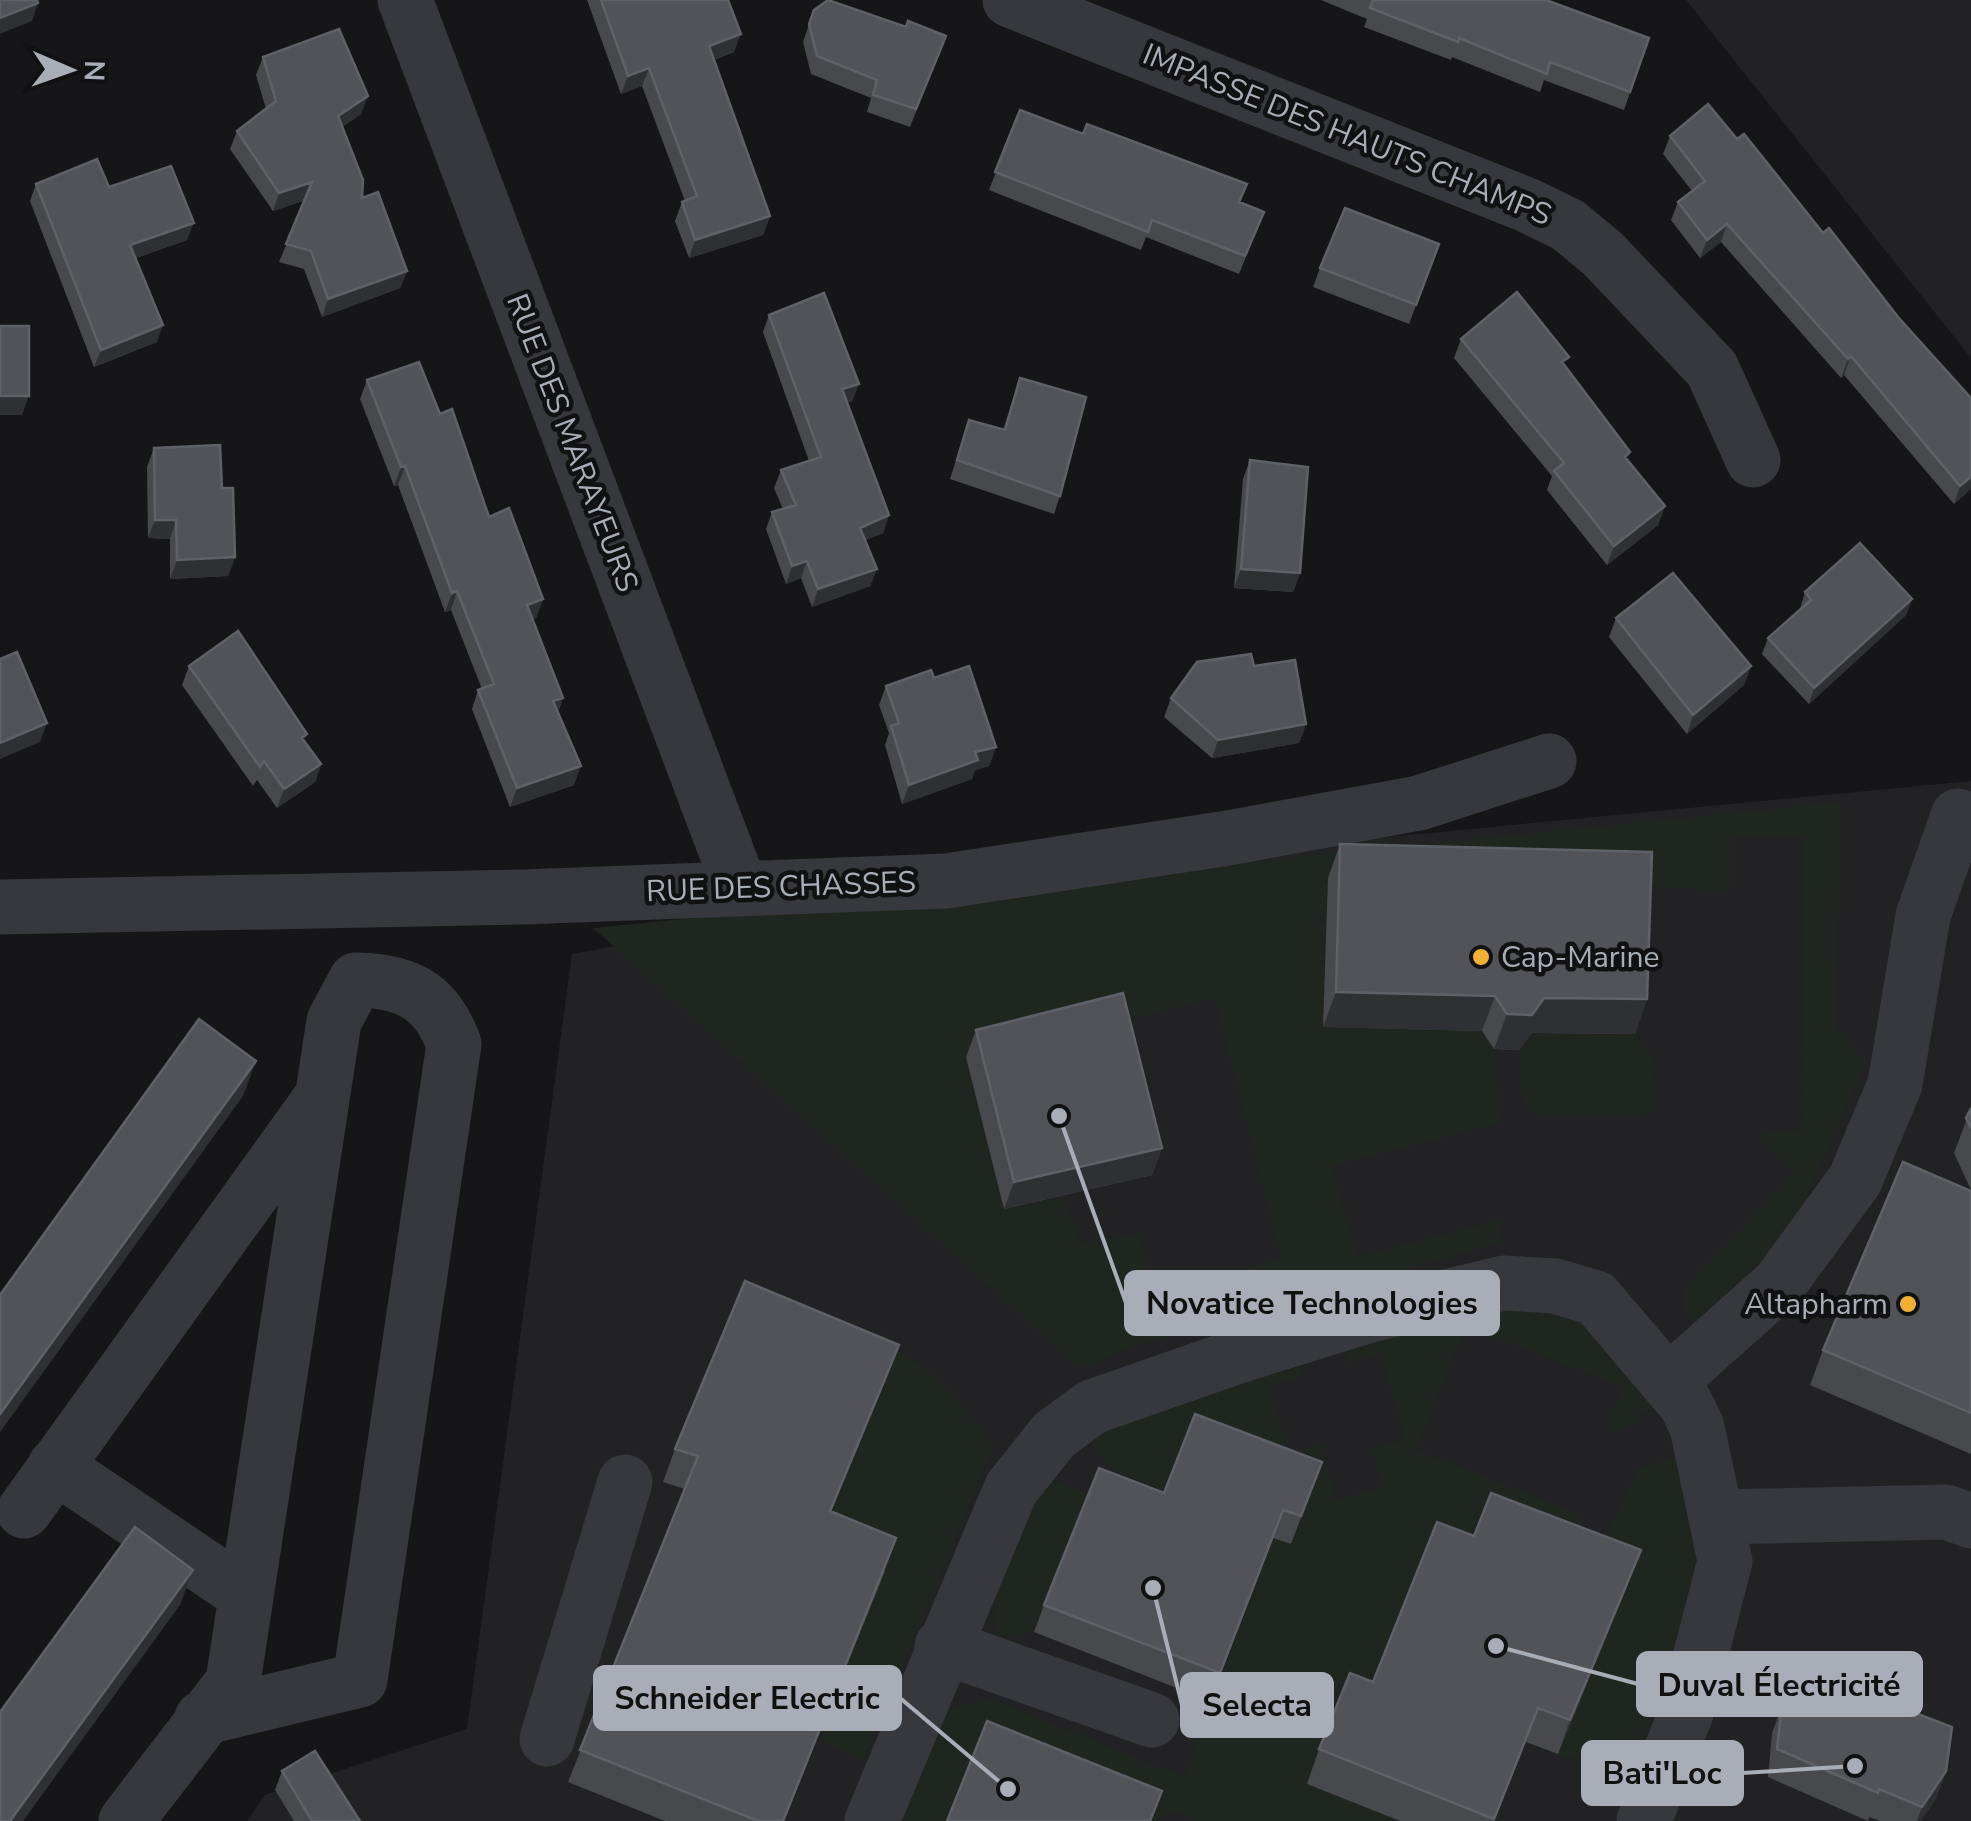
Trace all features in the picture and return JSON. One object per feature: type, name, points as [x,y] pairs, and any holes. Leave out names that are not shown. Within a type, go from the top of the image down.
[{"type":"street","name":"RUE DES MARAYEURS","points":[[404,0],[739,886]]},
{"type":"street","name":"IMPASSE DES HAUTS CHAMPS","points":[[1010,0],[1527,205],[1568,225],[1641,291],[1712,370],[1753,460]]},
{"type":"street","name":"RUE DES CHASSES","points":[[0,907],[503,898],[739,886],[895,884],[1011,873],[1419,803],[1549,761]]},
{"type":"street","points":[[1668,1383],[1779,1284],[1855,1180],[1894,1084],[1923,916],[1958,816]]},
{"type":"street","points":[[126,1821],[202,1718],[234,1682],[334,1021],[356,980],[391,980],[441,1010],[454,1044],[360,1680],[202,1718]]},
{"type":"street","points":[[24,1510],[322,1095]]},
{"type":"street","points":[[872,1821],[1011,1488],[1054,1435],[1092,1407],[1370,1314],[1504,1283],[1555,1286],[1596,1298],[1668,1383],[1697,1426],[1726,1560],[1686,1713],[1644,1821]]},
{"type":"street","points":[[55,1466],[246,1595]]},
{"type":"street","points":[[546,1739],[625,1482]]},
{"type":"street","points":[[1719,1517],[1946,1512],[1971,1521]]},
{"type":"street","points":[[942,1646],[1152,1720]]},
{"type":"shaded area","points":[[1686,0],[1971,0],[1971,358]]},
{"type":"shaded area","points":[[1971,781],[1971,1821],[247,1821],[265,1795],[467,1729],[572,954],[1011,873]]},
{"type":"shaded area","points":[[1841,802],[1836,1027],[1866,1062],[1793,1229],[1695,1325],[1683,1308],[1683,1289],[1795,1173],[1760,1141],[1765,1131],[1801,1130],[1804,837],[1730,837],[1729,891],[1640,886],[1481,1031],[1494,1049],[1500,1123],[1332,1166],[1357,1257],[1498,1220],[1503,1242],[1257,1312],[1245,1268],[1281,1258],[1215,998],[1124,1021],[1004,1209],[1064,1196],[1081,1243],[1140,1234],[1154,1291],[1190,1282],[1199,1331],[1137,1345],[1080,1368],[593,928]]},
{"type":"shaded area","points":[[1535,1033],[1635,1034],[1654,1060],[1655,1109],[1636,1115],[1534,1114],[1522,1099],[1519,1050]]},
{"type":"shaded area","points":[[1475,1305],[1577,1312],[1655,1406],[1616,1433],[1606,1430],[1623,1387],[1466,1326],[1417,1450],[1583,1516],[1569,1562],[1461,1570],[1361,1717],[1307,1783],[1400,1821],[1197,1821],[1171,1811],[1156,1821],[898,1821],[943,1710],[991,1699],[1184,1777],[1273,1538],[1291,1543],[1113,1470],[1084,1437],[1127,1413],[1298,1365],[1302,1376],[1269,1387],[1288,1453],[1320,1444],[1336,1500],[1382,1487],[1372,1449],[1405,1439],[1381,1355],[1349,1363],[1342,1348]]},
{"type":"shaded area","points":[[896,1349],[950,1392],[993,1447],[864,1761],[817,1739],[884,1572],[818,1544]]},
{"type":"shaded area","points":[[1677,1456],[1701,1582],[1638,1755],[1608,1771],[1558,1754],[1642,1551],[1605,1536],[1638,1469]]},
{"type":"shaded area","points":[[1046,1476],[1089,1495],[1034,1632],[996,1637],[994,1616],[1000,1574]]},
{"type":"building","points":[[0,0],[37,0],[38,3],[0,18]]},
{"type":"building","points":[[601,0],[728,0],[741,34],[709,46],[770,216],[695,240],[682,202],[697,196],[649,68],[628,76]]},
{"type":"building","points":[[828,0],[906,27],[908,21],[946,36],[916,109],[873,95],[877,80],[817,56],[809,24],[814,10]]},
{"type":"building","points":[[1373,0],[1546,0],[1649,38],[1630,92],[1550,62],[1547,74],[1370,8]]},
{"type":"building","points":[[339,29],[368,96],[338,116],[363,180],[362,198],[378,192],[407,271],[328,299],[311,251],[286,244],[312,182],[279,193],[237,131],[276,101],[263,57]]},
{"type":"building","points":[[1708,104],[1737,139],[1744,134],[1823,233],[1829,228],[1898,317],[1971,398],[1971,477],[1960,486],[1851,356],[1848,359],[1727,224],[1707,240],[1678,202],[1705,181],[1670,136]]},
{"type":"building","points":[[1020,110],[1083,134],[1087,124],[1247,184],[1239,202],[1264,212],[1245,256],[1152,220],[1148,232],[995,172]]},
{"type":"building","points":[[97,159],[109,187],[171,166],[194,223],[130,245],[163,325],[101,350],[36,184]]},
{"type":"building","points":[[1345,208],[1439,244],[1416,305],[1320,268]]},
{"type":"building","points":[[1517,292],[1569,357],[1562,362],[1630,452],[1625,457],[1665,506],[1614,546],[1554,471],[1564,463],[1461,339]]},
{"type":"building","points":[[824,293],[859,384],[842,389],[889,515],[860,528],[877,569],[818,589],[807,561],[792,566],[772,512],[796,505],[781,470],[821,457],[769,315]]},
{"type":"building","points":[[0,326],[29,326],[29,396],[0,396]]},
{"type":"building","points":[[419,362],[440,414],[452,409],[489,517],[509,508],[543,599],[527,605],[563,698],[553,701],[581,766],[517,788],[478,690],[494,684],[457,591],[452,593],[405,466],[401,467],[367,380]]},
{"type":"building","points":[[1020,378],[1086,397],[1060,496],[957,460],[969,420],[1005,430]]},
{"type":"building","points":[[220,445],[222,488],[233,488],[235,557],[177,560],[176,520],[155,520],[154,448]]},
{"type":"building","points":[[1250,460],[1308,467],[1300,573],[1241,569]]},
{"type":"building","points":[[1860,543],[1912,599],[1814,688],[1768,638],[1811,600],[1805,592]]},
{"type":"building","points":[[1673,573],[1751,666],[1693,715],[1616,618]]},
{"type":"building","points":[[238,631],[307,734],[302,738],[321,764],[284,789],[264,761],[260,767],[189,666]]},
{"type":"building","points":[[17,652],[47,723],[0,743],[0,659]]},
{"type":"building","points":[[1251,654],[1254,666],[1295,660],[1306,724],[1218,740],[1171,698],[1197,662]]},
{"type":"building","points":[[969,666],[996,747],[975,752],[978,760],[909,785],[891,726],[899,723],[886,686],[931,670],[934,678]]},
{"type":"building","name":"Cap-Marine","points":[[1340,844],[1652,852],[1647,999],[1544,998],[1532,1015],[1507,1014],[1495,996],[1336,992]]},
{"type":"building","points":[[1123,993],[1162,1148],[1014,1182],[976,1030]]},
{"type":"building","points":[[199,1019],[256,1061],[0,1414],[0,1295]]},
{"type":"building","name":"Altapharm","points":[[1903,1162],[1971,1191],[1971,1413],[1823,1350]]},
{"type":"building","points":[[745,1281],[899,1345],[830,1511],[896,1538],[783,1821],[758,1821],[580,1750],[698,1456],[675,1449]]},
{"type":"building","points":[[1195,1414],[1322,1462],[1301,1516],[1283,1510],[1220,1673],[1044,1605],[1099,1468],[1164,1493]]},
{"type":"building","points":[[1491,1493],[1641,1550],[1570,1720],[1538,1708],[1494,1819],[1319,1749],[1350,1673],[1373,1682],[1437,1522],[1474,1536]]},
{"type":"building","points":[[135,1527],[193,1570],[10,1821],[0,1821],[0,1712]]},
{"type":"building","points":[[1808,1670],[1909,1706],[1910,1711],[1952,1727],[1946,1771],[1922,1807],[1879,1789],[1878,1793],[1777,1749],[1782,1706]]},
{"type":"building","points":[[987,1721],[1162,1791],[1150,1821],[947,1821]]},
{"type":"building","points":[[315,1751],[360,1821],[312,1821],[282,1771]]},
{"type":"place","name":"Cap-Marine","points":[[1481,957]]},
{"type":"place","name":"Novatice Technologies","points":[[1059,1116]]},
{"type":"place","name":"Altapharm","points":[[1908,1304]]},
{"type":"place","name":"Selecta","points":[[1153,1588]]},
{"type":"place","name":"Duval Électricité","points":[[1496,1646]]},
{"type":"place","name":"Bati'Loc","points":[[1855,1766]]},
{"type":"place","name":"Schneider Electric","points":[[1008,1789]]}]
